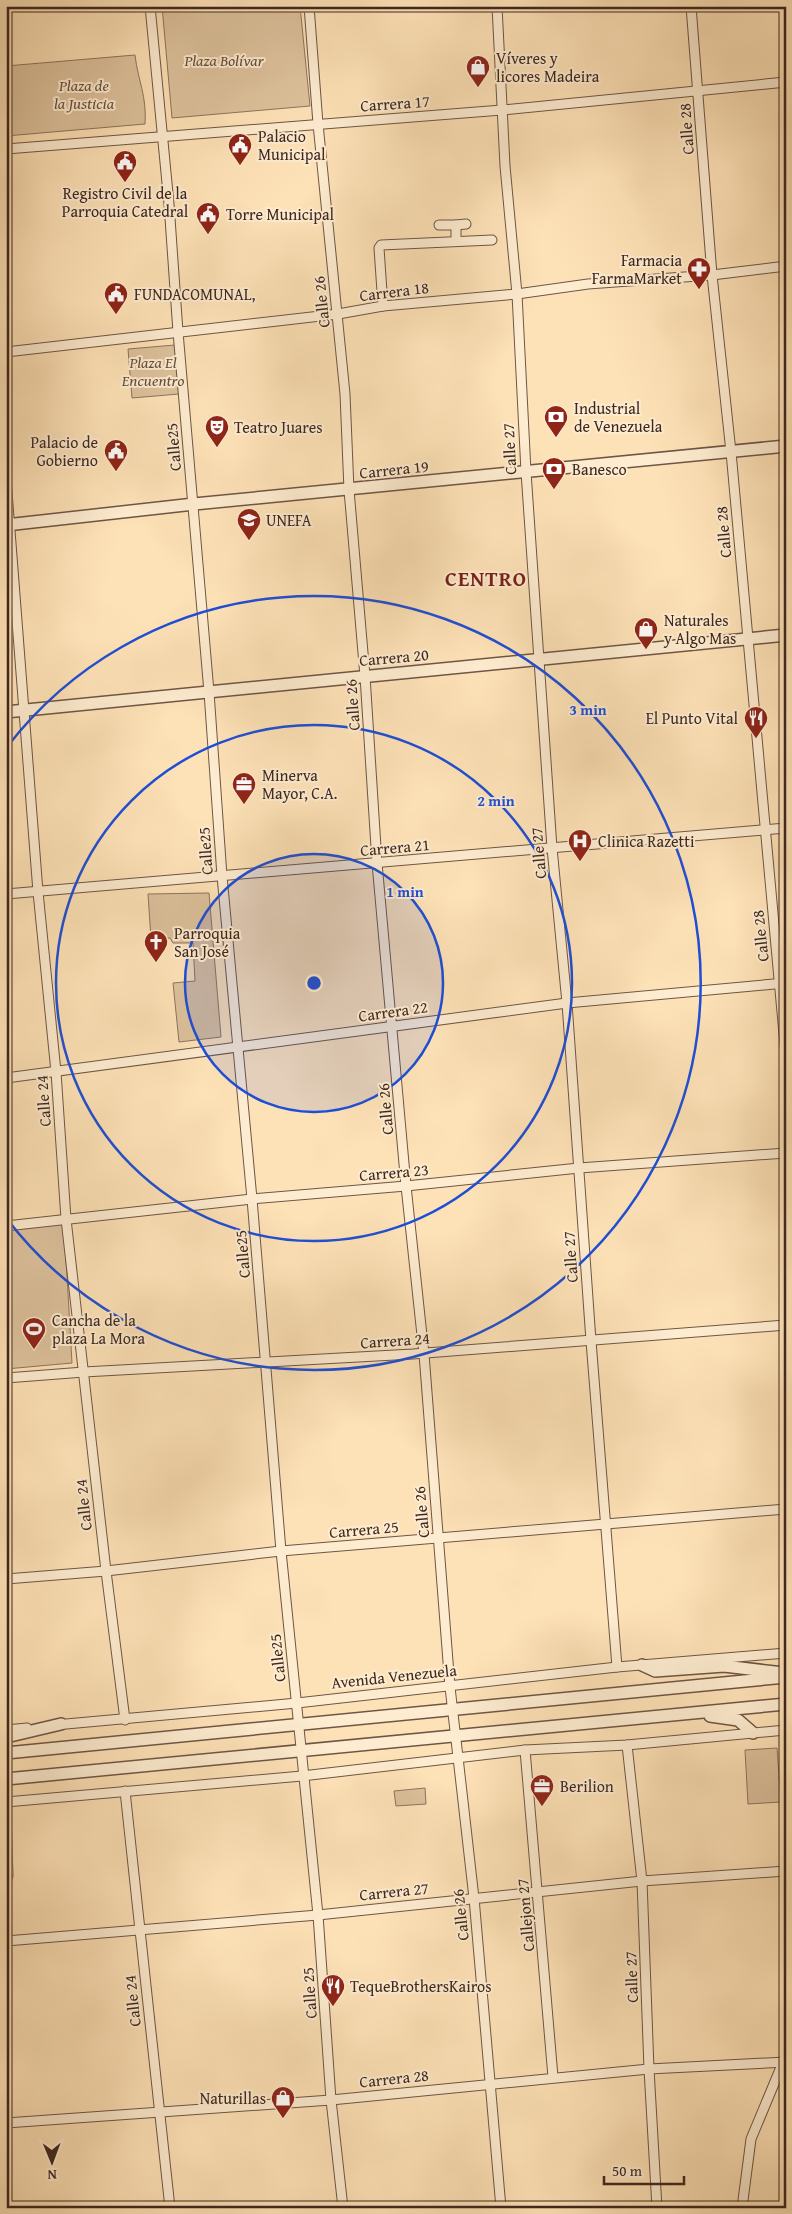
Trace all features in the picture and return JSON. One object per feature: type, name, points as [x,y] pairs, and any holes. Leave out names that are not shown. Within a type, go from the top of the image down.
[{"type":"street","name":"Calle25","points":[[150,6],[194,504],[222,876],[252,1199],[281,1551],[299,1724]]},
{"type":"street","name":"Calle 26","points":[[309,6],[318,124],[338,314],[377,863],[406,1186],[424,1354],[450,1687],[474,1898],[501,2208]]},
{"type":"street","name":"Calle 27","points":[[497,6],[505,166],[517,294],[526,472],[552,848],[567,1003],[591,1341],[618,1667]]},
{"type":"street","name":"Calle 28","points":[[691,6],[712,275],[731,452],[766,829],[783,983],[786,1056]]},
{"type":"street","name":"Carrera 17","points":[[6,148],[502,110],[786,82]]},
{"type":"street","points":[[456,224],[456,241]]},
{"type":"street","points":[[439,225],[466,224]]},
{"type":"street","points":[[383,306],[379,248],[381,245],[492,240]]},
{"type":"street","name":"Carrera 18","points":[[6,352],[338,314],[383,306],[517,294],[588,284],[712,275],[786,266]]},
{"type":"street","name":"Carrera 19","points":[[9,525],[194,504],[786,446]]},
{"type":"street","name":"Calle 24","points":[[6,479],[38,892],[56,1072],[66,1219],[125,1720]]},
{"type":"street","name":"Carrera 20","points":[[6,712],[786,635]]},
{"type":"street","name":"Carrera 21","points":[[6,894],[786,828]]},
{"type":"street","name":"Carrera 22","points":[[6,1078],[567,1003],[783,983]]},
{"type":"street","name":"Carrera 23","points":[[6,1226],[252,1199],[406,1186],[579,1168],[786,1153]]},
{"type":"street","name":"Carrera 24","points":[[6,1378],[84,1372],[265,1364],[424,1354],[786,1325]]},
{"type":"street","name":"Carrera 25","points":[[6,1579],[106,1571],[281,1551],[786,1508]]},
{"type":"street","name":"Avenida Venezuela","points":[[6,1730],[297,1703],[618,1667],[786,1653]]},
{"type":"street","points":[[642,1665],[655,1671],[724,1666],[786,1675]]},
{"type":"street","points":[[6,1753],[453,1710],[786,1675]]},
{"type":"street","points":[[6,1780],[786,1704]]},
{"type":"street","points":[[611,1721],[635,1722],[709,1716],[738,1720],[753,1733]]},
{"type":"street","points":[[6,1736],[61,1724]]},
{"type":"street","name":"Calle 25","points":[[299,1724],[302,1776],[318,1915],[331,2100],[343,2208]]},
{"type":"street","points":[[6,1802],[302,1776],[525,1750],[627,1745],[786,1730]]},
{"type":"street","name":"Calle 27","points":[[627,1745],[642,1881],[649,2069],[657,2208]]},
{"type":"street","name":"Callejon 27","points":[[525,1750],[539,1891],[553,2077]]},
{"type":"street","name":"Calle 24","points":[[125,1791],[170,2208]]},
{"type":"street","points":[[6,1820],[8,1876]]},
{"type":"street","name":"Carrera 27","points":[[6,1942],[318,1915],[642,1881],[786,1870]]},
{"type":"street","points":[[742,2208],[751,2138],[785,2060]]},
{"type":"street","name":"Carrera 28","points":[[6,2123],[331,2100],[553,2077],[785,2060]]},
{"type":"green space","name":"Plaza Bolívar","points":[[162,6],[300,6],[310,106],[172,118]]},
{"type":"green space","name":"Plaza de la Justicia","points":[[135,55],[144,97],[145,124],[6,136],[6,66]]},
{"type":"green space","name":"Plaza El Encuentro","points":[[175,345],[179,394],[132,398],[128,349]]},
{"type":"green space","points":[[209,893],[221,1037],[179,1042],[173,983],[195,981],[193,943],[173,943],[170,938],[151,939],[148,894]]},
{"type":"green space","points":[[64,1223],[72,1363],[6,1369],[6,1229]]},
{"type":"green space","points":[[777,1748],[781,1802],[748,1804],[745,1750]]},
{"type":"green space","points":[[425,1788],[426,1804],[396,1806],[394,1791]]},
{"type":"place","name":"Víveres y licores Madeira","points":[[478,88]]},
{"type":"place","name":"Palacio Municipal","points":[[240,166]]},
{"type":"place","name":"Registro Civil de la Parroquia Catedral","points":[[125,183]]},
{"type":"place","name":"Torre Municipal","points":[[208,235]]},
{"type":"place","name":"Farmacia FarmaMarket","points":[[699,290]]},
{"type":"place","name":"FUNDACOMUNAL,","points":[[116,315]]},
{"type":"place","name":"Industrial de Venezuela","points":[[556,438]]},
{"type":"place","name":"Teatro Juares","points":[[217,448]]},
{"type":"place","name":"Palacio de Gobierno","points":[[116,472]]},
{"type":"place","name":"Banesco","points":[[554,490]]},
{"type":"place","name":"UNEFA","points":[[249,541]]},
{"type":"place","name":"Naturales y Algo Mas","points":[[646,650]]},
{"type":"place","name":"El Punto Vital","points":[[756,739]]},
{"type":"place","name":"Minerva Mayor, C.A.","points":[[244,805]]},
{"type":"place","name":"Clinica Razetti","points":[[580,862]]},
{"type":"place","name":"Parroquia San José","points":[[156,963]]},
{"type":"place","name":"Cancha de la plaza La Mora","points":[[34,1350]]},
{"type":"place","name":"Berilion","points":[[542,1807]]},
{"type":"place","name":"TequeBrothersKairos","points":[[333,2007]]},
{"type":"place","name":"Naturillas","points":[[283,2119]]},
{"type":"district","name":"CENTRO","points":[[486,579]]}]
